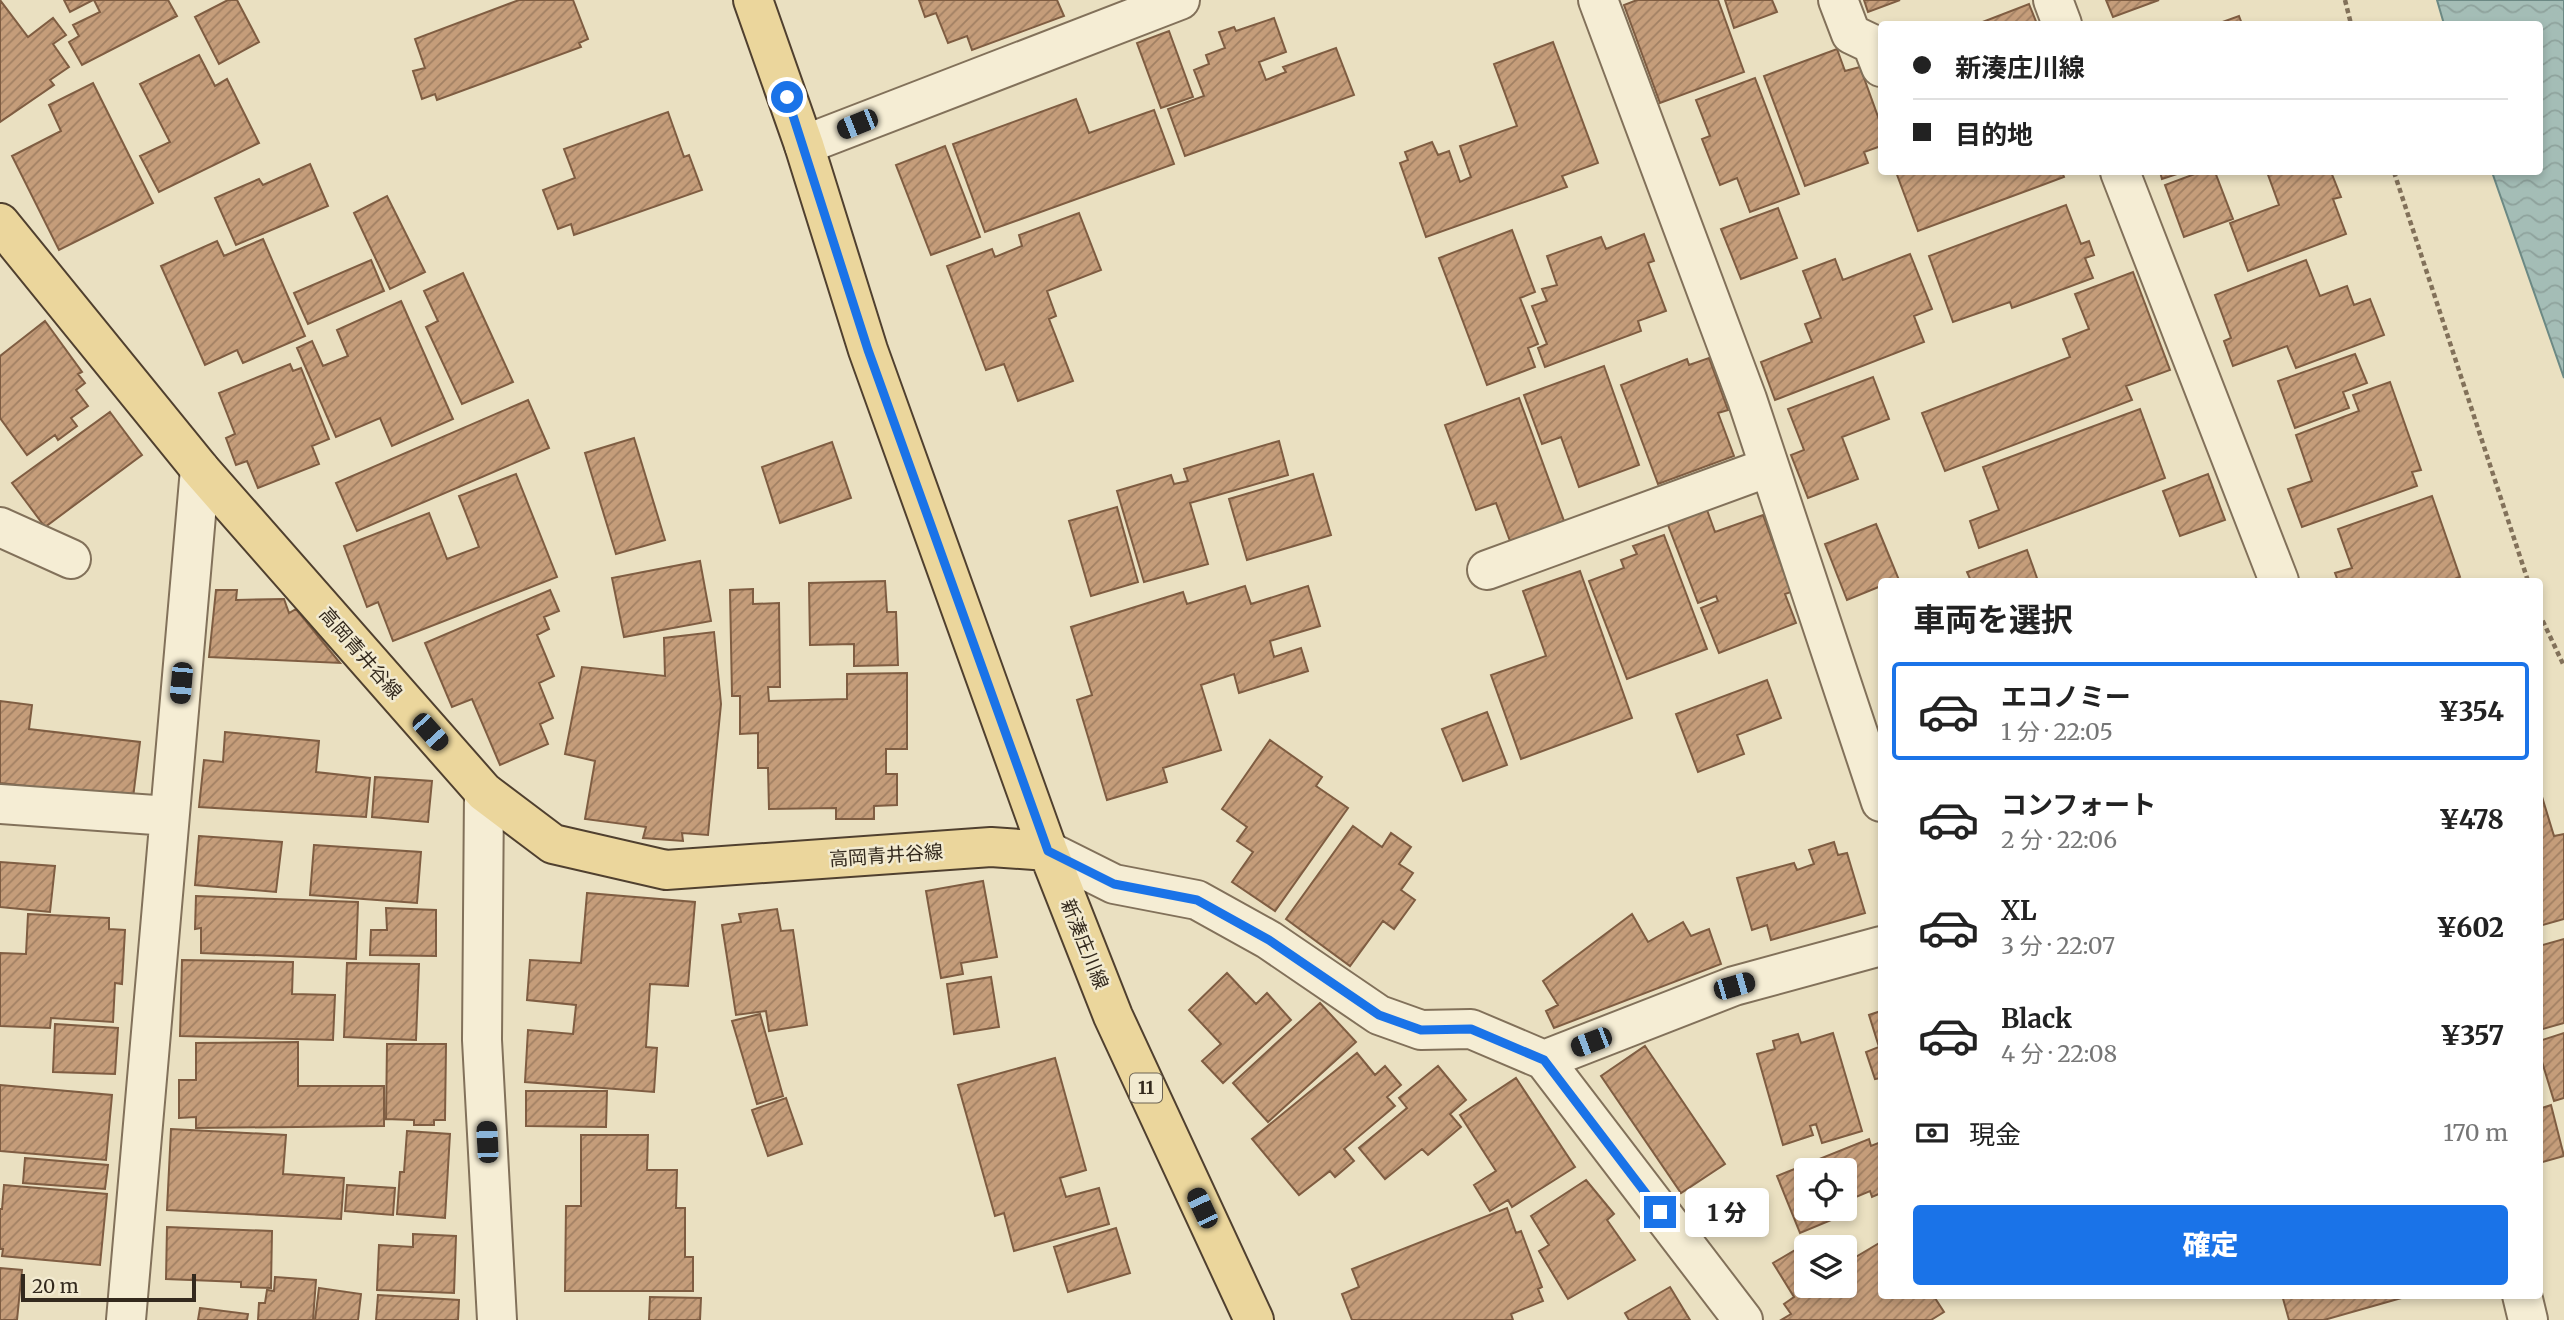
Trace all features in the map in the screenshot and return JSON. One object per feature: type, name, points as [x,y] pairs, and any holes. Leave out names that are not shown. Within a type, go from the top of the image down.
[{"type":"main road","name":"新湊庄川線","points":[[753,0],[804,145],[868,350],[1048,851],[1113,1016],[1254,1320]]},
{"type":"main road","name":"高岡青井谷線","points":[[0,223],[200,470],[484,792],[553,844],[666,870],[991,847],[1048,851]]},
{"type":"street","points":[[804,145],[1180,0]]},
{"type":"street","points":[[1598,0],[1747,400],[1878,793]]},
{"type":"street","points":[[1838,0],[1851,34],[1871,44],[1878,60]]},
{"type":"street","points":[[2053,0],[2061,21]]},
{"type":"street","points":[[2121,175],[2278,578]]},
{"type":"street","points":[[1487,570],[1769,467]]},
{"type":"street","points":[[126,1320],[200,470]]},
{"type":"street","points":[[0,527],[71,559]]},
{"type":"street","points":[[484,792],[482,1040],[496,1320]]},
{"type":"street","points":[[0,804],[169,816]]},
{"type":"street","points":[[1048,851],[1114,884],[1197,900],[1269,940],[1379,1015],[1421,1030],[1471,1029],[1544,1060],[1743,1320]]},
{"type":"street","points":[[1544,1060],[1734,986],[1878,947]]},
{"type":"street","points":[[2523,1299],[2528,1320]]},
{"type":"path","points":[[2344,0],[2350,21]]},
{"type":"path","points":[[2395,175],[2527,578]]},
{"type":"path","points":[[2543,622],[2564,666]]},
{"type":"water","points":[[2437,0],[2564,0],[2564,378],[2493,175],[2543,175],[2543,21],[2443,21]]},
{"type":"building","points":[[0,0],[28,37],[53,18],[66,35],[53,44],[69,67],[50,80],[54,85],[0,122]]},
{"type":"building","points":[[64,0],[93,0],[70,12]]},
{"type":"building","points":[[94,0],[168,0],[177,16],[82,65],[69,42],[79,36],[73,25],[100,12]]},
{"type":"building","points":[[228,0],[237,0],[259,42],[219,64],[195,17]]},
{"type":"building","points":[[519,0],[573,0],[588,39],[579,43],[581,47],[437,100],[435,94],[422,99],[413,71],[425,68],[415,39]]},
{"type":"building","points":[[919,0],[1057,0],[1064,16],[972,50],[967,36],[948,43],[936,13],[925,17]]},
{"type":"building","points":[[1637,0],[1718,0],[1744,72],[1660,103],[1624,5]]},
{"type":"building","points":[[1725,0],[1772,0],[1777,12],[1734,28]]},
{"type":"building","points":[[1864,0],[1900,0],[1868,12]]},
{"type":"building","points":[[2106,0],[2159,0],[2113,17]]},
{"type":"building","points":[[2029,4],[2036,21],[1985,21]]},
{"type":"building","points":[[2239,16],[2241,21],[2225,21]]},
{"type":"building","points":[[1274,18],[1286,52],[1259,62],[1266,80],[1286,72],[1283,67],[1336,48],[1354,95],[1185,156],[1168,109],[1204,96],[1194,70],[1209,64],[1206,55],[1225,48],[1219,32],[1234,27],[1236,31]]},
{"type":"building","points":[[1169,31],[1193,97],[1161,108],[1137,43]]},
{"type":"building","points":[[1553,42],[1598,163],[1562,176],[1567,187],[1426,237],[1400,163],[1408,160],[1405,152],[1432,142],[1438,155],[1449,151],[1460,182],[1471,177],[1460,146],[1517,126],[1494,64]]},
{"type":"building","points":[[1837,49],[1845,71],[1860,67],[1878,117],[1878,147],[1864,152],[1868,163],[1805,186],[1764,76]]},
{"type":"building","points":[[199,55],[215,86],[227,79],[259,143],[159,192],[140,156],[170,142],[140,84]]},
{"type":"building","points":[[1755,78],[1799,194],[1750,212],[1737,178],[1720,185],[1702,139],[1710,136],[1696,100]]},
{"type":"building","points":[[93,83],[153,203],[59,250],[12,156],[61,131],[49,105]]},
{"type":"building","points":[[1076,99],[1089,133],[1154,110],[1174,164],[985,232],[953,144]]},
{"type":"building","points":[[668,112],[684,157],[689,155],[702,190],[574,235],[571,224],[558,229],[543,190],[575,178],[564,149]]},
{"type":"building","points":[[945,146],[980,237],[931,255],[896,165]]},
{"type":"building","points":[[310,164],[328,206],[236,245],[215,198],[259,179],[263,185]]},
{"type":"building","points":[[1897,175],[2064,177],[1918,231]]},
{"type":"building","points":[[2192,175],[2216,175],[2233,219],[2184,237],[2165,185]]},
{"type":"building","points":[[2268,175],[2332,175],[2341,197],[2333,199],[2346,234],[2248,271],[2230,223],[2279,205]]},
{"type":"building","points":[[387,196],[425,272],[390,289],[354,213]]},
{"type":"building","points":[[2066,205],[2081,244],[2089,241],[2094,255],[2085,258],[2093,278],[2012,308],[2010,302],[1953,322],[1929,256]]},
{"type":"building","points":[[1778,208],[1797,258],[1741,279],[1721,229]]},
{"type":"building","points":[[1079,213],[1101,270],[1047,291],[1056,316],[1049,319],[1073,381],[1018,401],[1004,364],[986,370],[947,266],[992,249],[995,257],[1022,246],[1019,235]]},
{"type":"building","points":[[1512,230],[1535,292],[1520,298],[1538,344],[1528,348],[1535,367],[1487,385],[1439,258]]},
{"type":"building","points":[[1644,234],[1654,261],[1648,263],[1666,311],[1638,321],[1641,331],[1545,367],[1538,348],[1547,344],[1532,306],[1547,301],[1542,289],[1557,285],[1547,256],[1601,237],[1606,249]]},
{"type":"building","points":[[263,239],[305,336],[243,363],[237,350],[205,365],[161,266],[217,241],[224,256]]},
{"type":"building","points":[[1910,254],[1932,309],[1914,316],[1924,342],[1775,400],[1761,362],[1812,342],[1805,324],[1821,318],[1803,271],[1835,259],[1843,280]]},
{"type":"building","points":[[371,260],[384,291],[308,324],[294,293]]},
{"type":"building","points":[[2306,260],[2320,296],[2347,286],[2354,305],[2370,299],[2384,335],[2296,368],[2287,346],[2233,366],[2224,341],[2231,338],[2215,295]]},
{"type":"building","points":[[2133,272],[2170,370],[2126,386],[2132,400],[1945,471],[1922,413],[2070,357],[2063,339],[2089,329],[2075,294]]},
{"type":"building","points":[[463,273],[513,382],[462,404],[426,327],[438,321],[424,291]]},
{"type":"building","points":[[401,301],[453,419],[392,446],[380,418],[336,437],[297,348],[312,341],[323,366],[348,356],[337,330]]},
{"type":"building","points":[[45,321],[82,372],[78,374],[85,383],[76,390],[88,406],[71,418],[77,426],[58,440],[55,435],[27,455],[0,418],[0,356]]},
{"type":"building","points":[[2355,354],[2367,383],[2343,392],[2349,408],[2295,428],[2278,381]]},
{"type":"building","points":[[1709,358],[1728,410],[1718,413],[1734,456],[1658,484],[1621,385],[1687,359],[1689,365]]},
{"type":"building","points":[[290,364],[293,371],[301,368],[329,439],[312,446],[319,464],[258,488],[247,461],[236,465],[226,438],[235,434],[219,393]]},
{"type":"building","points":[[1604,366],[1639,465],[1579,487],[1561,437],[1542,444],[1524,395]]},
{"type":"building","points":[[1873,377],[1889,419],[1842,437],[1858,479],[1808,498],[1791,455],[1804,450],[1788,409]]},
{"type":"building","points":[[2390,382],[2421,470],[2412,472],[2417,486],[2302,527],[2288,489],[2312,481],[2296,435],[2359,411],[2353,395]]},
{"type":"building","points":[[1519,398],[1564,521],[1510,541],[1496,503],[1476,510],[1445,425]]},
{"type":"building","points":[[528,400],[549,448],[357,531],[336,483]]},
{"type":"building","points":[[2140,409],[2165,478],[1979,548],[1970,521],[1999,510],[1983,467]]},
{"type":"building","points":[[110,412],[142,455],[45,527],[12,483]]},
{"type":"building","points":[[634,438],[665,540],[616,554],[585,453]]},
{"type":"building","points":[[1279,441],[1288,475],[1190,503],[1208,564],[1144,582],[1117,491],[1171,475],[1174,484],[1188,481],[1184,469]]},
{"type":"building","points":[[832,442],[851,498],[780,523],[762,467]]},
{"type":"building","points":[[516,474],[557,577],[393,641],[378,602],[367,607],[344,546],[429,513],[447,559],[479,547],[459,496]]},
{"type":"building","points":[[1313,474],[1331,535],[1247,560],[1229,499]]},
{"type":"building","points":[[2208,474],[2225,520],[2180,536],[2163,491]]},
{"type":"building","points":[[2432,496],[2460,577],[2337,578],[2335,573],[2352,568],[2338,529]]},
{"type":"building","points":[[1117,507],[1138,582],[1091,596],[1069,521]]},
{"type":"building","points":[[1707,510],[1715,532],[1763,515],[1791,592],[1785,594],[1796,623],[1719,653],[1701,608],[1718,601],[1716,596],[1698,603],[1668,525]]},
{"type":"building","points":[[1876,524],[1898,578],[1878,578],[1878,587],[1847,600],[1825,544]]},
{"type":"building","points":[[1664,535],[1707,649],[1627,679],[1589,581],[1624,568],[1621,560],[1637,554],[1633,546]]},
{"type":"building","points":[[2027,550],[2037,578],[1970,578],[1967,572]]},
{"type":"building","points":[[700,561],[711,621],[624,637],[612,578]]},
{"type":"building","points":[[1580,571],[1632,718],[1521,759],[1491,675],[1546,656],[1523,591]]},
{"type":"building","points":[[885,581],[887,612],[896,612],[898,665],[854,666],[854,644],[810,645],[809,583]]},
{"type":"building","points":[[1245,586],[1251,604],[1308,586],[1320,626],[1270,641],[1274,657],[1301,648],[1308,671],[1239,693],[1234,674],[1201,685],[1221,750],[1163,768],[1167,782],[1107,800],[1077,700],[1092,695],[1071,627],[1183,592],[1187,604]]},
{"type":"building","points":[[753,589],[753,604],[779,603],[780,687],[768,687],[769,701],[847,699],[847,674],[907,673],[907,749],[886,749],[886,774],[897,774],[897,805],[874,806],[874,819],[836,819],[836,808],[769,809],[768,768],[758,768],[758,733],[740,734],[740,696],[732,696],[730,590]]},
{"type":"building","points":[[216,590],[237,590],[236,600],[284,599],[289,613],[296,609],[340,663],[209,657]]},
{"type":"building","points":[[550,590],[559,611],[544,617],[549,629],[537,635],[554,676],[539,683],[553,718],[540,724],[548,744],[500,765],[472,699],[452,707],[425,643]]},
{"type":"building","points":[[714,632],[721,704],[708,835],[682,833],[683,841],[643,838],[646,827],[585,819],[595,761],[565,754],[582,667],[665,676],[664,638]]},
{"type":"building","points":[[1767,680],[1781,718],[1737,735],[1744,754],[1698,772],[1676,714]]},
{"type":"building","points":[[0,701],[32,705],[29,729],[140,742],[133,798],[0,783]]},
{"type":"building","points":[[1487,712],[1507,765],[1463,781],[1442,729]]},
{"type":"building","points":[[225,732],[319,741],[316,772],[370,778],[366,817],[199,807],[204,760],[223,762]]},
{"type":"building","points":[[1270,740],[1322,777],[1316,786],[1348,808],[1275,911],[1232,882],[1253,852],[1237,841],[1247,827],[1222,809]]},
{"type":"building","points":[[375,777],[432,781],[428,822],[372,817]]},
{"type":"building","points":[[2543,800],[2554,836],[2564,834],[2564,919],[2543,925]]},
{"type":"building","points":[[1353,826],[1382,847],[1391,833],[1411,847],[1399,864],[1413,873],[1401,890],[1415,900],[1394,929],[1383,921],[1350,966],[1286,919]]},
{"type":"building","points":[[199,836],[282,842],[276,892],[195,885]]},
{"type":"building","points":[[1834,842],[1838,855],[1847,853],[1865,913],[1771,940],[1767,925],[1752,930],[1737,878],[1794,863],[1797,870],[1814,864],[1809,850]]},
{"type":"building","points":[[314,845],[421,852],[417,903],[310,895]]},
{"type":"building","points":[[0,862],[55,866],[50,912],[0,907]]},
{"type":"building","points":[[983,881],[997,957],[961,963],[963,974],[941,978],[926,891]]},
{"type":"building","points":[[587,893],[695,902],[688,986],[650,984],[646,1047],[657,1048],[654,1092],[525,1082],[528,1030],[573,1034],[576,1005],[527,1000],[530,960],[581,963]]},
{"type":"building","points":[[196,896],[358,902],[356,959],[201,953],[201,928],[195,929]]},
{"type":"building","points":[[386,908],[436,910],[436,956],[370,955],[371,930],[387,930]]},
{"type":"building","points":[[777,909],[781,931],[793,930],[807,1025],[769,1031],[766,1011],[736,1015],[722,925],[741,922],[739,914]]},
{"type":"building","points":[[28,914],[109,918],[109,929],[125,930],[122,984],[115,983],[113,1022],[51,1018],[50,1028],[0,1026],[0,953],[26,954]]},
{"type":"building","points":[[1632,914],[1648,942],[1683,922],[1691,936],[1709,929],[1721,964],[1554,1028],[1546,1011],[1558,1005],[1543,981]]},
{"type":"building","points":[[2564,939],[2564,1023],[2543,1029],[2543,945]]},
{"type":"building","points":[[182,960],[293,962],[292,994],[335,995],[333,1040],[180,1036]]},
{"type":"building","points":[[347,963],[419,964],[416,1040],[344,1037]]},
{"type":"building","points":[[1227,973],[1256,1004],[1267,993],[1291,1020],[1223,1083],[1202,1061],[1221,1044],[1189,1010]]},
{"type":"building","points":[[991,977],[999,1027],[954,1034],[947,984]]},
{"type":"building","points":[[1320,1003],[1356,1042],[1268,1122],[1233,1083]]},
{"type":"building","points":[[1878,1012],[1878,1044],[1869,1015]]},
{"type":"building","points":[[760,1014],[783,1096],[757,1104],[732,1021]]},
{"type":"building","points":[[55,1024],[118,1028],[115,1074],[53,1072]]},
{"type":"building","points":[[1833,1033],[1862,1131],[1822,1143],[1816,1124],[1810,1126],[1813,1135],[1783,1145],[1757,1054],[1775,1049],[1773,1041],[1798,1034],[1801,1043]]},
{"type":"building","points":[[2564,1033],[2564,1098],[2554,1101],[2543,1065],[2543,1040]]},
{"type":"building","points":[[298,1042],[298,1086],[384,1086],[384,1126],[196,1128],[196,1117],[179,1118],[179,1080],[196,1080],[196,1043]]},
{"type":"building","points":[[387,1044],[446,1044],[445,1120],[434,1120],[434,1125],[414,1125],[414,1120],[386,1119]]},
{"type":"building","points":[[1645,1046],[1725,1164],[1681,1193],[1601,1076]]},
{"type":"building","points":[[1878,1047],[1878,1078],[1875,1079],[1866,1052]]},
{"type":"building","points":[[1357,1053],[1375,1075],[1385,1066],[1401,1085],[1387,1097],[1395,1106],[1344,1149],[1354,1161],[1335,1177],[1330,1171],[1299,1195],[1252,1139]]},
{"type":"building","points":[[1055,1058],[1086,1170],[1060,1178],[1066,1197],[1099,1188],[1109,1224],[1014,1251],[1004,1213],[995,1216],[958,1085]]},
{"type":"building","points":[[1438,1066],[1466,1100],[1450,1114],[1461,1127],[1428,1155],[1422,1149],[1385,1179],[1359,1148],[1407,1108],[1399,1098]]},
{"type":"building","points":[[1516,1078],[1575,1167],[1512,1207],[1508,1200],[1490,1211],[1474,1185],[1496,1171],[1460,1115]]},
{"type":"building","points":[[0,1085],[112,1095],[106,1160],[0,1151]]},
{"type":"building","points":[[526,1091],[607,1091],[606,1127],[526,1126]]},
{"type":"building","points":[[786,1098],[802,1144],[768,1156],[752,1110]]},
{"type":"building","points":[[2551,1105],[2564,1156],[2543,1162],[2543,1108]]},
{"type":"building","points":[[171,1129],[286,1135],[283,1174],[344,1178],[341,1219],[167,1210]]},
{"type":"building","points":[[407,1131],[450,1134],[445,1218],[397,1214]]},
{"type":"building","points":[[581,1135],[648,1135],[647,1170],[677,1170],[676,1208],[685,1208],[685,1257],[693,1257],[693,1291],[565,1291],[566,1206],[581,1206]]},
{"type":"building","points":[[1869,1139],[1871,1146],[1878,1143],[1878,1194],[1872,1197],[1870,1191],[1857,1196],[1857,1158],[1822,1158]]},
{"type":"building","points":[[25,1158],[108,1165],[105,1189],[23,1183]]},
{"type":"building","points":[[1794,1169],[1794,1218],[1777,1176]]},
{"type":"building","points":[[1586,1180],[1614,1214],[1607,1220],[1635,1260],[1568,1299],[1539,1251],[1549,1245],[1531,1216]]},
{"type":"building","points":[[4,1185],[107,1194],[100,1265],[2,1256],[0,1209]]},
{"type":"building","points":[[347,1185],[395,1188],[393,1215],[345,1211]]},
{"type":"building","points":[[1507,1208],[1516,1233],[1521,1231],[1542,1287],[1538,1289],[1543,1301],[1511,1314],[1513,1320],[1352,1320],[1342,1294],[1359,1287],[1352,1269]]},
{"type":"building","points":[[1795,1221],[1829,1221],[1800,1233]]},
{"type":"building","points":[[167,1227],[272,1231],[271,1288],[241,1287],[241,1282],[166,1279]]},
{"type":"building","points":[[1116,1228],[1130,1273],[1068,1292],[1054,1247]]},
{"type":"building","points":[[413,1234],[456,1236],[454,1293],[377,1290],[379,1245],[413,1247]]},
{"type":"building","points":[[1878,1244],[1878,1299],[1936,1299],[1944,1312],[1931,1320],[1781,1320],[1791,1314],[1784,1304],[1794,1297],[1857,1298],[1857,1256]]},
{"type":"building","points":[[1794,1251],[1794,1297],[1773,1263]]},
{"type":"building","points":[[0,1268],[22,1270],[17,1320],[0,1320]]},
{"type":"building","points":[[275,1277],[316,1280],[313,1320],[258,1320],[259,1303],[265,1303],[267,1290],[274,1291]]},
{"type":"building","points":[[1670,1287],[1690,1320],[1629,1320],[1625,1313]]},
{"type":"building","points":[[319,1288],[361,1294],[358,1320],[315,1320]]},
{"type":"building","points":[[378,1295],[459,1300],[458,1320],[376,1320]]},
{"type":"building","points":[[650,1297],[701,1298],[700,1320],[649,1320]]},
{"type":"building","points":[[2283,1299],[2398,1299],[2324,1320],[2289,1320]]},
{"type":"building","points":[[200,1308],[248,1314],[247,1320],[198,1320]]},
{"type":"route","points":[[787,97],[868,350],[1048,851],[1114,884],[1197,900],[1269,940],[1379,1015],[1421,1030],[1471,1029],[1544,1060],[1660,1212]]}]
